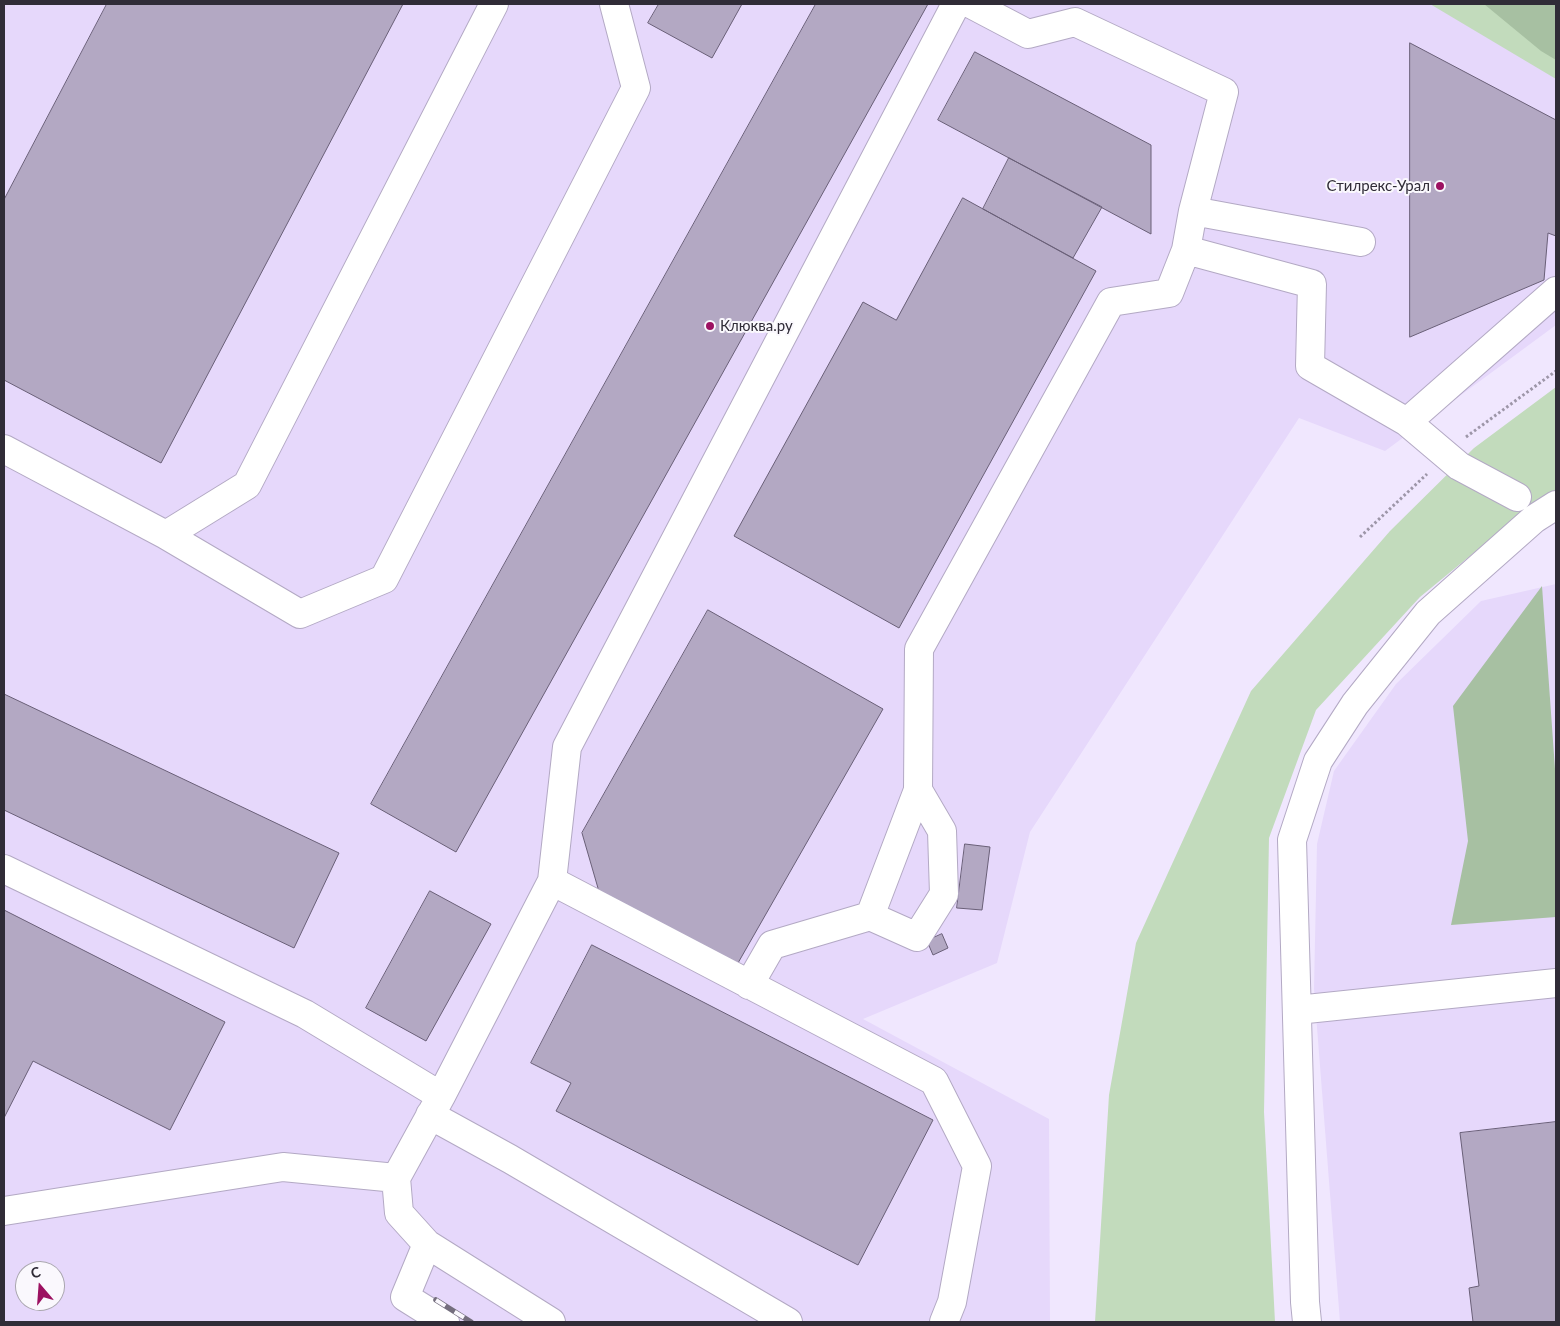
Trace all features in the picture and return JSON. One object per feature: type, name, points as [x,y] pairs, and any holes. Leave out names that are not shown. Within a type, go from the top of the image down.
[{"type":"street","points":[[166,535],[247,486],[494,4]]},
{"type":"street","points":[[4,449],[166,535],[300,614],[384,580],[636,88],[614,4]]},
{"type":"street","points":[[551,1322],[427,1244],[400,1213],[396,1178],[552,881],[567,747],[956,4]]},
{"type":"street","points":[[870,916],[918,790],[919,649],[1111,302],[1169,293],[1186,250],[1193,211],[1224,92],[1075,22],[1028,34],[971,4]]},
{"type":"street","points":[[1193,211],[1361,242]]},
{"type":"street","points":[[1186,250],[1312,284],[1310,366],[1408,422],[1459,466],[1517,497]]},
{"type":"street","points":[[1408,422],[1556,291]]},
{"type":"street","points":[[1307,1322],[1292,840],[1318,761],[1355,704],[1428,613],[1534,519],[1556,505]]},
{"type":"street","points":[[749,985],[772,945],[870,916],[917,937],[944,894],[942,831],[918,790]]},
{"type":"street","points":[[4,869],[305,1014],[518,1164],[788,1322]]},
{"type":"street","points":[[552,881],[934,1081],[977,1166],[952,1302],[944,1322]]},
{"type":"street","points":[[1297,1010],[1556,983]]},
{"type":"street","points":[[4,1211],[283,1168],[396,1178]]},
{"type":"street","points":[[427,1244],[405,1297],[445,1322]]},
{"type":"shaded area","points":[[4,4],[1449,4],[1556,72],[1556,325],[1385,451],[1299,418],[1030,832],[997,963],[863,1019],[1049,1119],[1050,1322],[4,1322]]},
{"type":"shaded area","points":[[1556,584],[1556,1322],[1340,1322],[1314,989],[1317,844],[1334,771],[1396,684],[1481,601]]},
{"type":"green space","points":[[1430,4],[1556,4],[1556,79]]},
{"type":"green space","points":[[1484,4],[1556,4],[1556,60],[1541,51]]},
{"type":"green space","points":[[1556,387],[1556,490],[1532,505],[1420,597],[1316,710],[1269,838],[1264,1112],[1275,1322],[1095,1322],[1109,1095],[1136,943],[1251,691],[1390,531],[1474,448]]},
{"type":"green space","points":[[1542,586],[1556,783],[1556,917],[1451,925],[1468,841],[1453,706]]},
{"type":"building","points":[[107,4],[403,4],[161,463],[4,380],[4,200]]},
{"type":"building","points":[[659,4],[742,4],[712,58],[648,23]]},
{"type":"building","points":[[816,4],[928,4],[456,852],[371,804]]},
{"type":"building","points":[[1410,43],[1556,120],[1556,236],[1548,233],[1544,280],[1410,337]]},
{"type":"building","points":[[975,52],[1151,145],[1151,234],[938,120]]},
{"type":"building","points":[[1009,158],[1102,207],[1073,258],[983,209]]},
{"type":"building","points":[[963,198],[1096,271],[899,628],[734,536],[863,302],[896,320]]},
{"type":"building","points":[[708,610],[883,709],[734,970],[600,895],[582,833]]},
{"type":"building","points":[[4,694],[339,853],[294,948],[4,810]]},
{"type":"building","points":[[965,844],[990,847],[982,910],[957,908]]},
{"type":"building","points":[[430,891],[491,924],[426,1041],[366,1008]]},
{"type":"building","points":[[4,910],[225,1022],[170,1130],[33,1061],[4,1118]]},
{"type":"building","points":[[942,934],[948,948],[933,955],[927,941]]},
{"type":"building","points":[[592,945],[933,1120],[858,1265],[556,1111],[571,1083],[531,1063]]},
{"type":"building","points":[[1556,1122],[1556,1322],[1473,1322],[1469,1288],[1479,1286],[1460,1133]]},
{"type":"railway","points":[[436,1300],[471,1322]]},
{"type":"place","name":"Стилрекс-Урал","points":[[1440,186]]},
{"type":"place","name":"Клюква.ру","points":[[710,326]]}]
